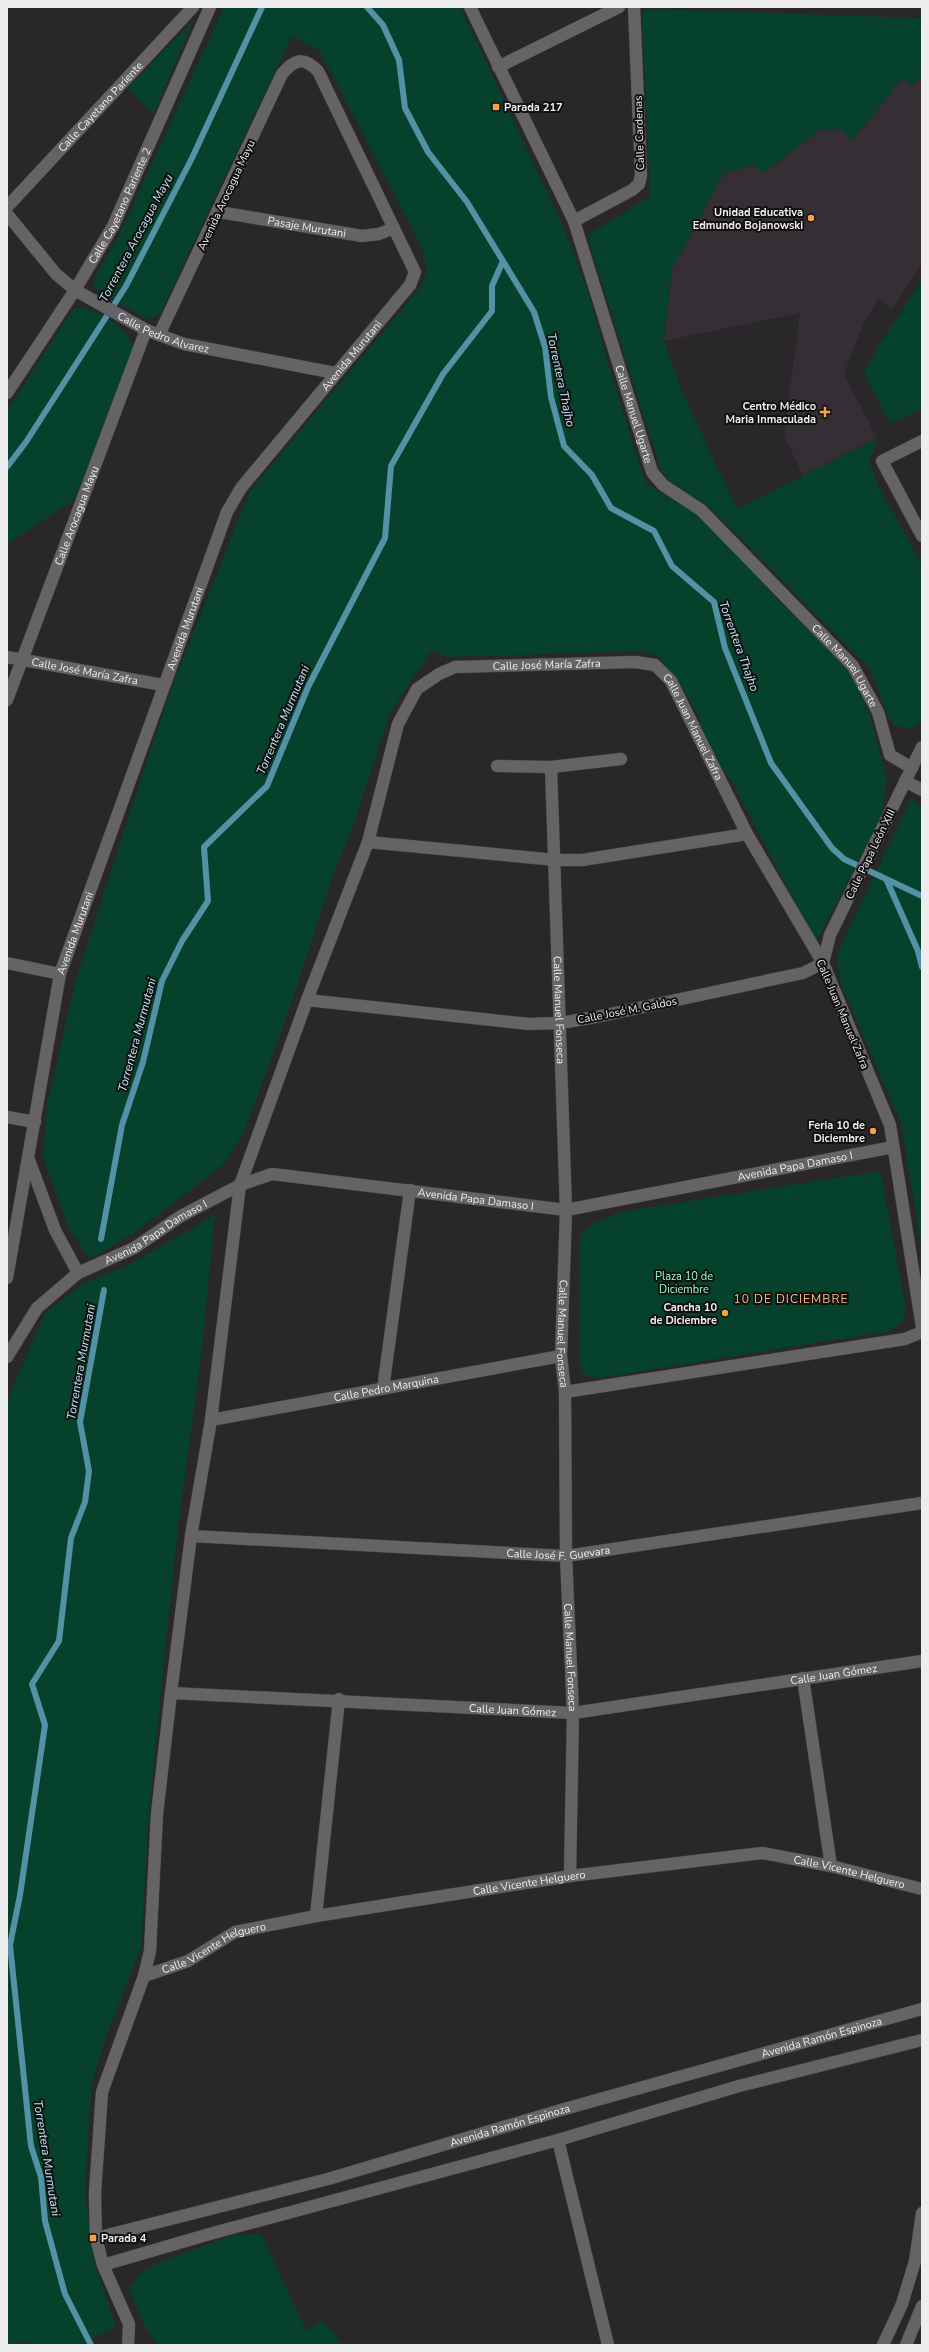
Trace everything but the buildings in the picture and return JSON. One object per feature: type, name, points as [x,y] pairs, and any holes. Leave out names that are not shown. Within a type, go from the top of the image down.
[{"type":"street","name":"Calle Cayetano Pariente","points":[[7,207],[193,7]]},
{"type":"street","name":"Calle Cayetano Pariente 2","points":[[7,393],[75,290],[113,226],[210,7]]},
{"type":"street","name":"Calle Manuel Ugarte","points":[[470,7],[574,221],[652,472],[663,485],[701,510],[854,666],[878,712],[890,755],[912,768]]},
{"type":"street","points":[[498,67],[619,7]]},
{"type":"street","name":"Calle Cardenas","points":[[574,221],[632,190],[639,184],[641,175],[634,7]]},
{"type":"street","name":"Avenida Arocagua Mayu","points":[[160,335],[219,212],[282,74],[290,65],[299,60]]},
{"type":"street","name":"Avenida Murutani","points":[[7,1278],[60,974],[163,685],[227,512],[241,488],[335,372],[410,285],[415,272],[318,71],[310,62],[299,60]]},
{"type":"street","name":"Pasaje Murutani","points":[[219,212],[362,236],[379,234],[394,228]]},
{"type":"street","name":"Calle Pedro Alvarez","points":[[7,214],[56,274],[75,290],[146,330],[184,344],[335,372]]},
{"type":"street","name":"Calle Arocagua Mayu","points":[[7,700],[146,330]]},
{"type":"street","points":[[922,441],[882,461],[922,536]]},
{"type":"street","name":"Calle José María Zafra","points":[[7,657],[163,685]]},
{"type":"street","name":"Calle José María Zafra","points":[[128,2345],[129,2324],[103,2265],[96,2238],[95,2193],[102,2092],[144,1976],[150,1951],[157,1814],[171,1693],[191,1536],[211,1420],[240,1185],[307,1000],[368,842],[398,724],[417,689],[439,674],[455,667],[635,662],[656,665]]},
{"type":"street","name":"Calle Juan Manuel Zafra","points":[[656,665],[670,682],[748,834],[823,963],[890,1125],[922,1327]]},
{"type":"street","name":"Calle Papa León XIII","points":[[823,963],[830,935],[857,879],[877,843],[922,747]]},
{"type":"street","points":[[497,766],[551,767],[621,759]]},
{"type":"street","name":"Calle Manuel Fonseca","points":[[551,767],[556,860],[566,1210],[561,1356],[565,1392],[566,1556],[573,1712],[570,1876]]},
{"type":"street","points":[[905,781],[922,790]]},
{"type":"street","points":[[368,842],[556,860],[582,860],[748,834]]},
{"type":"street","name":"Calle José M. Galdos","points":[[307,1000],[529,1024],[560,1023],[596,1017],[803,973],[823,963]]},
{"type":"street","points":[[7,964],[60,974]]},
{"type":"street","points":[[7,1117],[35,1122]]},
{"type":"street","name":"Avenida Papa Damaso I","points":[[7,1357],[37,1308],[78,1273],[134,1248],[181,1216],[240,1185],[272,1174],[566,1210],[893,1148]]},
{"type":"street","points":[[29,1158],[54,1230],[78,1273]]},
{"type":"street","points":[[384,1389],[410,1190]]},
{"type":"street","points":[[565,1392],[905,1339],[922,1332]]},
{"type":"street","name":"Calle Pedro Marquina","points":[[211,1420],[561,1356]]},
{"type":"street","name":"Calle José F. Guevara","points":[[191,1536],[566,1556],[922,1503]]},
{"type":"street","name":"Calle Juan Gómez","points":[[171,1693],[339,1699],[573,1712],[922,1661]]},
{"type":"street","points":[[803,1678],[831,1866]]},
{"type":"street","points":[[316,1916],[339,1699]]},
{"type":"street","name":"Calle Vicente Helguero","points":[[144,1976],[188,1961],[235,1932],[316,1916],[570,1876],[762,1853],[831,1866],[922,1890]]},
{"type":"street","name":"Avenida Ramón Espinoza","points":[[96,2238],[328,2179],[568,2108],[922,2009]]},
{"type":"street","points":[[103,2265],[213,2233],[558,2140],[739,2086],[922,2040]]},
{"type":"street","points":[[558,2140],[608,2345]]},
{"type":"street","points":[[883,2345],[902,2304],[915,2261],[922,2213]]},
{"type":"street","points":[[906,2345],[922,2306]]},
{"type":"shaded area","name":"Unidad Educativa Edmundo Bojanowski","points":[[922,75],[922,263],[892,310],[879,298],[863,325],[844,374],[877,438],[803,476],[784,435],[800,313],[664,341],[672,268],[724,173],[753,165],[764,173],[819,130],[840,129],[852,140],[903,78],[912,86]]},
{"type":"green space","points":[[224,7],[460,7],[563,226],[590,298],[615,387],[646,484],[694,512],[853,675],[871,719],[887,780],[881,817],[816,942],[730,778],[719,767],[699,729],[701,721],[684,690],[658,656],[643,651],[449,657],[431,651],[390,713],[354,823],[334,873],[286,1019],[243,1134],[225,1163],[137,1231],[90,1259],[68,1227],[43,1157],[47,1105],[76,979],[169,694],[250,491],[419,289],[427,272],[423,250],[320,51],[292,36],[159,316],[146,319],[95,288],[93,281],[121,231]]},
{"type":"green space","points":[[646,10],[922,18],[922,75],[912,86],[903,78],[852,140],[840,129],[819,130],[763,173],[753,165],[724,173],[672,268],[664,341],[684,396],[737,509],[877,438],[869,463],[882,493],[922,565],[922,720],[911,729],[895,726],[887,714],[870,669],[732,529],[704,503],[673,483],[661,471],[587,236],[650,196],[642,14]]},
{"type":"green space","points":[[194,19],[153,115],[128,88]]},
{"type":"green space","points":[[922,280],[922,408],[891,424],[864,373],[879,345]]},
{"type":"green space","points":[[83,307],[107,318],[121,327],[130,340],[133,349],[75,499],[7,544],[7,411],[73,309]]},
{"type":"green space","points":[[911,799],[922,806],[922,1251],[901,1123],[841,984],[837,965],[839,949]]},
{"type":"green space","name":"Plaza 10 de Diciembre","points":[[880,1171],[906,1309],[903,1322],[889,1331],[599,1378],[592,1378],[583,1373],[580,1368],[579,1244],[585,1230],[590,1225],[604,1218],[627,1211]]},
{"type":"green space","points":[[215,1215],[201,1357],[178,1527],[158,1721],[148,1827],[141,1947],[105,2040],[91,2087],[85,2195],[95,2264],[116,2326],[80,2345],[37,2345],[25,2342],[7,2344],[7,1401],[45,1313],[81,1285],[130,1264]]},
{"type":"green space","points":[[261,2233],[306,2331],[323,2320],[342,2345],[159,2345],[145,2328],[129,2288],[141,2273],[164,2260],[231,2236]]},
{"type":"waterway","name":"Torrentera Arocagua Mayu","points":[[7,467],[26,442],[126,286],[192,158],[262,7]]},
{"type":"waterway","name":"Torrentera Thajho","points":[[367,7],[383,25],[399,60],[405,108],[428,152],[467,202],[534,312],[545,347],[551,397],[564,446],[592,475],[611,508],[654,531],[672,566],[714,602],[725,648],[771,763],[832,848],[844,859],[922,896]]},
{"type":"waterway","name":"Torrentera Murmutani","points":[[101,1239],[122,1125],[143,1062],[162,981],[182,941],[208,901],[204,847],[267,786],[308,687],[385,538],[391,466],[443,374],[492,311],[492,286],[503,261]]},
{"type":"waterway","points":[[887,881],[918,951],[922,967]]},
{"type":"waterway","name":"Torrentera Murmutani","points":[[91,2345],[65,2294],[45,2221],[41,2177],[31,2146],[10,1945],[20,1895],[45,1725],[32,1684],[59,1641],[71,1538],[85,1502],[89,1471],[80,1422],[104,1290]]},
{"type":"place","name":"Parada 217","points":[[496,107]]},
{"type":"place","name":"Unidad Educativa Edmundo Bojanowski","points":[[811,218]]},
{"type":"place","name":"Centro Médico Maria Inmaculada","points":[[825,412]]},
{"type":"place","name":"Feria 10 de Diciembre","points":[[873,1131]]},
{"type":"place","name":"Cancha 10 de Diciembre","points":[[725,1313]]},
{"type":"place","name":"Parada 4","points":[[93,2238]]},
{"type":"district","name":"10 DE DICIEMBRE","points":[[791,1299]]}]
